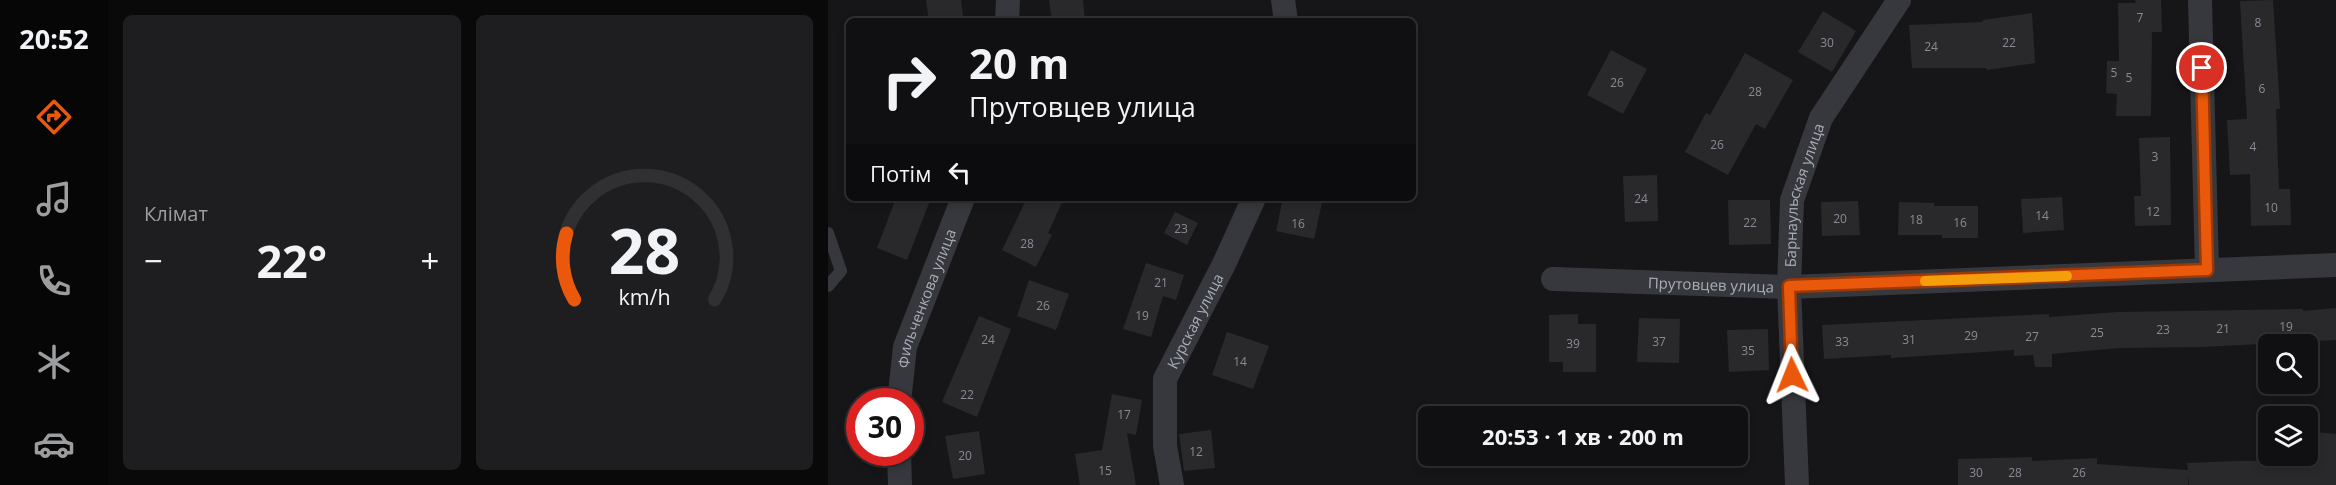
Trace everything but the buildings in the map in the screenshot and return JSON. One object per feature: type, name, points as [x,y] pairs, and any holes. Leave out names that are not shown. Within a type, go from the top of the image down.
[{"type":"street","points":[[1007,18],[1008,0]]},
{"type":"street","points":[[1283,0],[1286,18]]},
{"type":"street","name":"Барнаульская улица","points":[[1797,485],[1789,286],[1792,200],[1821,118],[1899,0]]},
{"type":"street","points":[[2200,0],[2207,270]]},
{"type":"street","name":"Фильченкова улица","points":[[901,388],[905,347],[962,201]]},
{"type":"street","name":"Курская улица","points":[[1172,485],[1165,446],[1165,379],[1224,264],[1253,201]]},
{"type":"street","name":"Прутовцев улица","points":[[1553,279],[1789,286],[2336,265]]},
{"type":"street","points":[[899,466],[900,485]]},
{"type":"lane","points":[[828,234],[842,271],[828,286]]},
{"type":"slow traffic","points":[[1925,281],[2067,276]]},
{"type":"route","points":[[1792,375],[1789,286],[2207,270],[2202,68]]}]
